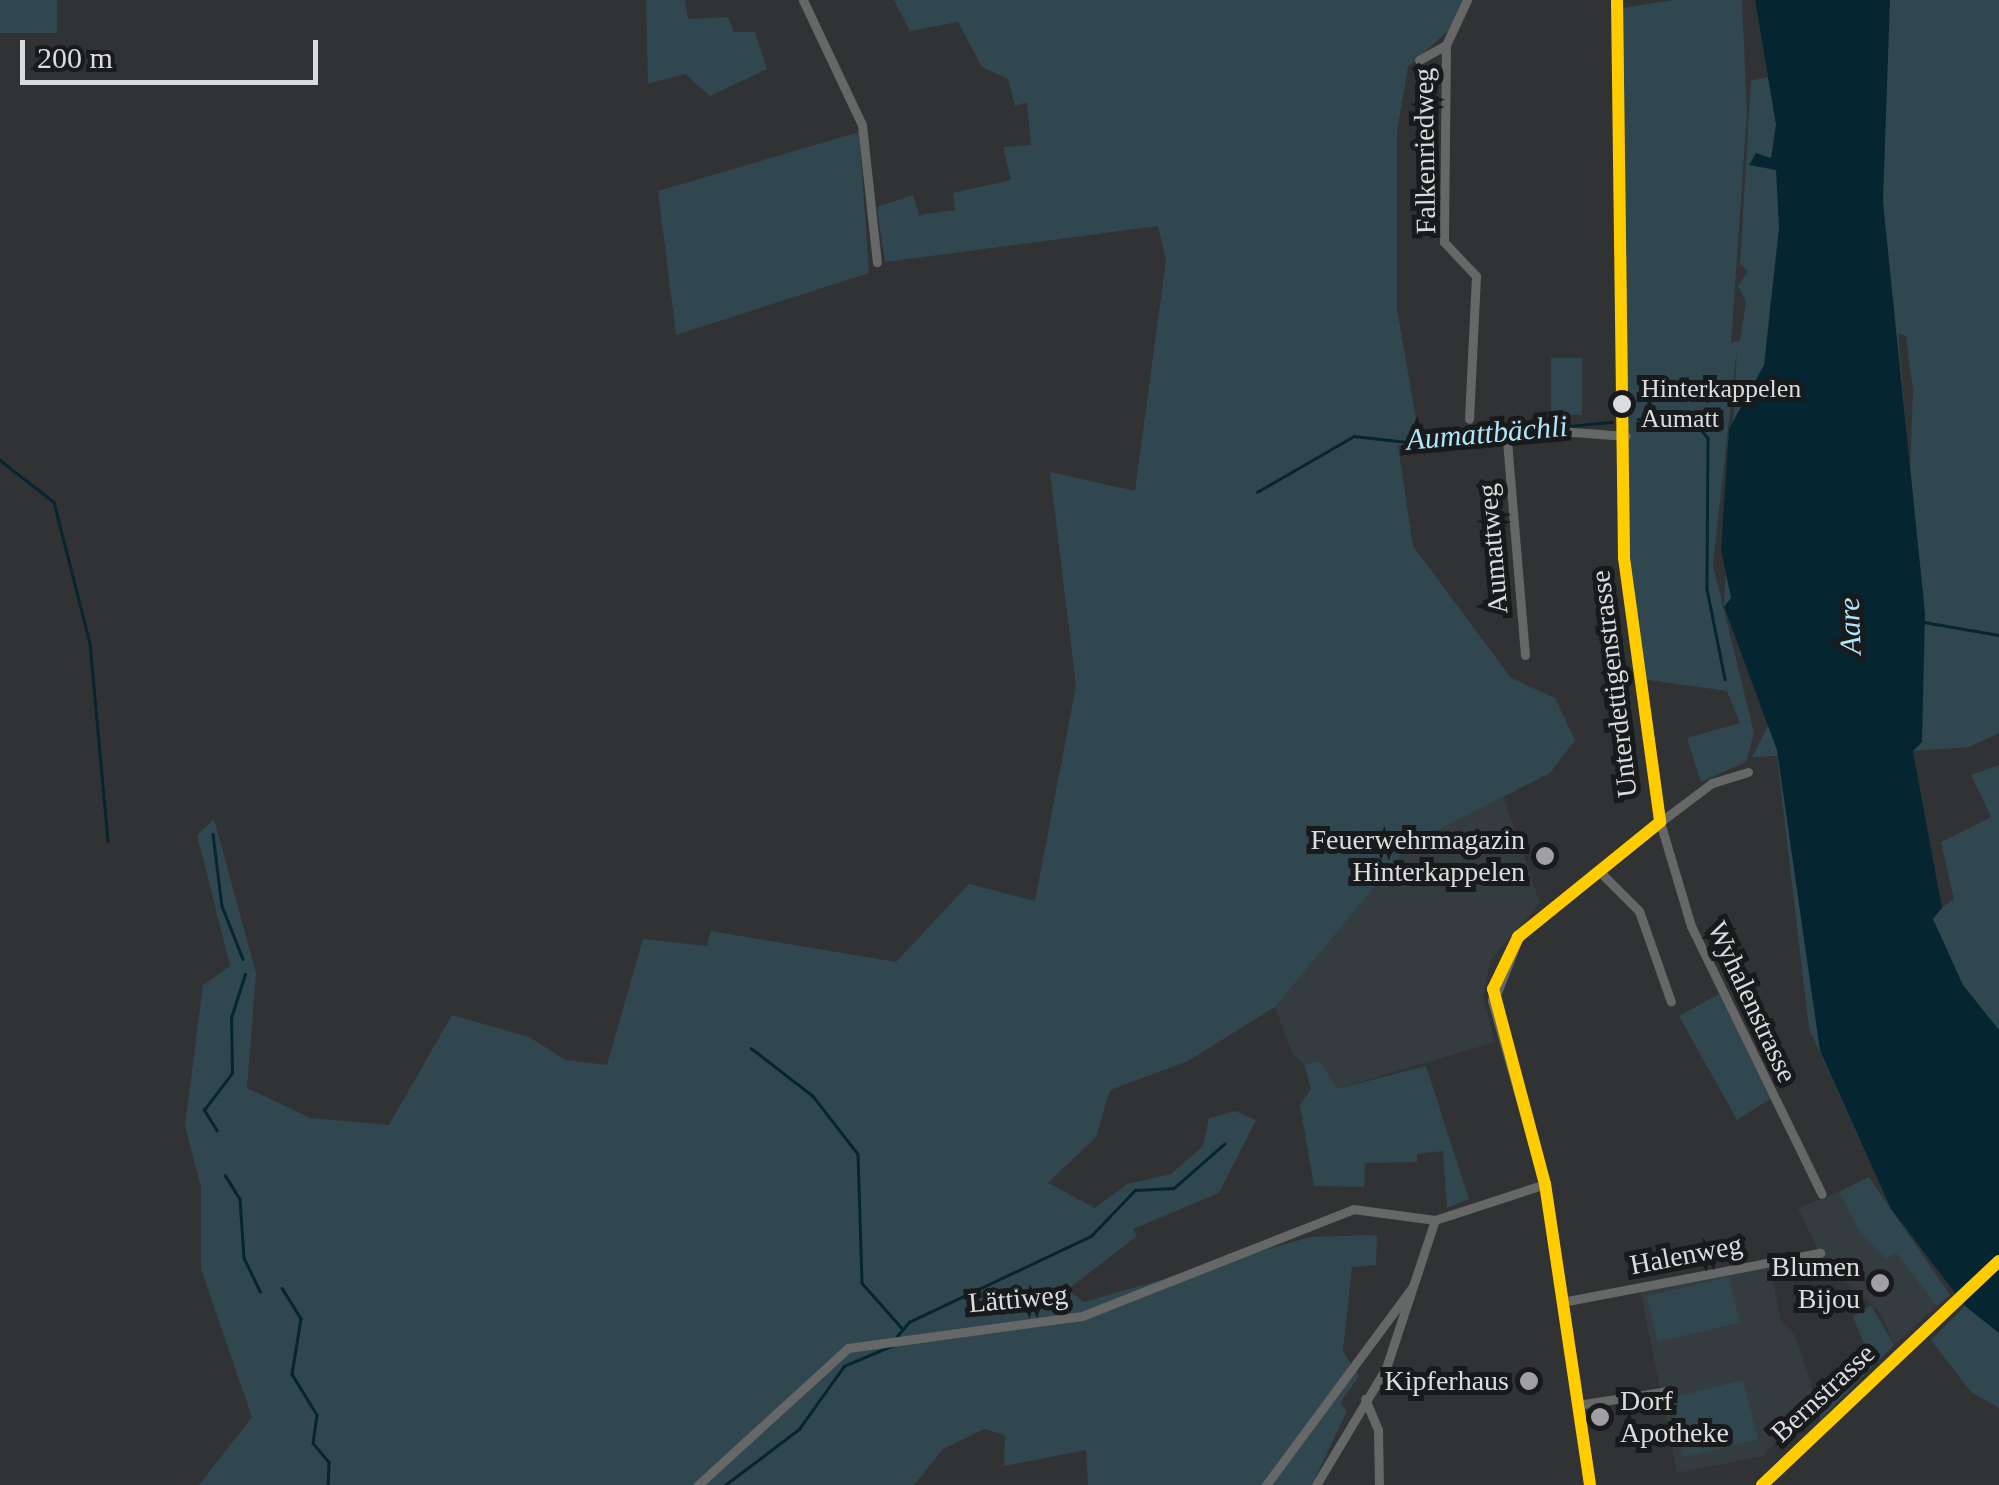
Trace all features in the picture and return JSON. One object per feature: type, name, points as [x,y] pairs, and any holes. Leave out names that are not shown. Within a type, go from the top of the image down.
[{"type":"main road","name":"Bernstrasse","points":[[1762,1485],[1999,1261]]},
{"type":"street","points":[[803,0],[862,125],[877,262]]},
{"type":"street","name":"Falkenriedweg","points":[[1467,0],[1446,46],[1444,242],[1476,276],[1469,418]]},
{"type":"street","name":"Unterdettigenstrasse","points":[[1616,0],[1626,436],[1624,558],[1660,822]]},
{"type":"street","name":"Falkenriedweg","points":[[1419,60],[1446,46]]},
{"type":"street","name":"Aumattweg","points":[[1525,655],[1508,439],[1626,436]]},
{"type":"street","points":[[1590,1485],[1545,1184],[1496,1024],[1494,980],[1518,937],[1598,870],[1712,783],[1748,772]]},
{"type":"street","name":"Wyhalenstrasse","points":[[1660,822],[1691,926],[1822,1194]]},
{"type":"street","points":[[1598,870],[1639,911],[1671,1002]]},
{"type":"street","points":[[1316,1485],[1399,1337],[1435,1220],[1545,1184]]},
{"type":"street","name":"Lättiweg","points":[[698,1485],[820,1366],[889,1338],[1082,1316],[1353,1208],[1435,1220]]},
{"type":"street","name":"Halenweg","points":[[1562,1302],[1820,1254]]},
{"type":"street","points":[[1266,1485],[1412,1286]]},
{"type":"street","points":[[1577,1405],[1669,1391]]},
{"type":"street","points":[[1365,1399],[1378,1429],[1379,1485]]},
{"type":"shaded area","points":[[0,0],[57,0],[57,33],[0,33]]},
{"type":"shaded area","points":[[646,0],[685,0],[688,19],[728,17],[734,32],[755,32],[767,69],[710,96],[685,74],[648,84]]},
{"type":"shaded area","points":[[894,0],[1464,0],[1449,30],[1408,67],[1397,131],[1397,310],[1420,441],[1398,446],[1413,546],[1511,678],[1555,698],[1575,740],[1550,773],[1410,844],[1275,1007],[1188,1061],[1110,1090],[1096,1137],[1048,1183],[1095,1208],[1127,1184],[1171,1174],[1203,1146],[1209,1118],[1235,1111],[1256,1120],[1219,1193],[1133,1229],[1137,1236],[1067,1290],[1084,1302],[1310,1237],[1377,1235],[1376,1265],[1352,1267],[1343,1351],[1359,1376],[1340,1403],[1347,1411],[1312,1485],[1088,1485],[1086,1450],[1004,1466],[1005,1435],[984,1429],[943,1449],[914,1485],[199,1485],[252,1417],[201,1269],[201,1187],[185,1126],[203,985],[230,966],[197,835],[214,819],[256,973],[247,1088],[310,1118],[389,1125],[452,1015],[529,1037],[566,1060],[607,1065],[643,939],[707,946],[711,931],[896,962],[969,884],[1035,901],[1076,686],[1050,472],[1135,491],[1166,260],[1158,226],[885,262],[877,207],[913,195],[919,215],[955,210],[953,193],[1011,180],[1003,147],[1031,145],[1027,102],[1015,106],[1008,79],[982,67],[958,22],[910,31]]},
{"type":"shaded area","points":[[1674,0],[1742,0],[1747,112],[1731,343],[1740,341],[1746,302],[1738,286],[1748,271],[1740,264],[1751,81],[1768,77],[1755,0],[1999,0],[1999,733],[1969,747],[1913,751],[1942,908],[1954,899],[1941,842],[1991,817],[1971,775],[1999,765],[1999,1408],[1971,1392],[1931,1340],[1965,1306],[1891,1209],[1809,1029],[1777,756],[1752,757],[1769,724],[1724,607],[1737,348],[1713,565],[1754,733],[1746,762],[1701,782],[1687,738],[1740,723],[1727,691],[1642,679],[1629,560],[1622,8]],"holes":[[[1898,333],[1906,336],[1913,391],[1910,471]]]},
{"type":"shaded area","points":[[859,132],[869,273],[676,335],[658,191]]},
{"type":"shaded area","points":[[1551,358],[1582,358],[1582,415],[1551,415]]},
{"type":"shaded area","points":[[1503,796],[1540,903],[1490,961],[1483,996],[1495,1042],[1337,1089],[1320,1061],[1304,1064],[1292,1053],[1275,1007],[1410,844]]},
{"type":"shaded area","points":[[1719,994],[1770,1099],[1737,1120],[1679,1016]]},
{"type":"shaded area","points":[[1320,1061],[1337,1089],[1426,1066],[1469,1199],[1447,1208],[1443,1151],[1417,1154],[1417,1162],[1365,1163],[1364,1187],[1314,1186],[1300,1105],[1311,1089],[1304,1064]]},
{"type":"shaded area","points":[[1869,1177],[1950,1295],[1937,1306],[1896,1253],[1886,1259],[1860,1233],[1839,1192]]},
{"type":"shaded area","points":[[1839,1192],[1860,1232],[1896,1252],[1937,1306],[1894,1345],[1881,1313],[1825,1264],[1798,1208]]},
{"type":"shaded area","points":[[1770,1264],[1781,1322],[1795,1336],[1816,1399],[1763,1456],[1677,1473],[1640,1289]]},
{"type":"shaded area","points":[[1729,1277],[1740,1323],[1658,1342],[1647,1296]]},
{"type":"shaded area","points":[[1871,1305],[1894,1345],[1820,1420],[1819,1396],[1869,1355],[1853,1317]]},
{"type":"shaded area","points":[[1743,1380],[1758,1439],[1684,1458],[1669,1398]]},
{"type":"water","name":"Aare","points":[[1755,0],[1890,0],[1883,202],[1925,613],[1922,742],[1913,751],[1942,908],[1933,919],[1963,985],[1999,1030],[1999,1333],[1965,1306],[1891,1209],[1820,1051],[1777,750],[1724,607],[1731,598],[1721,550],[1729,429],[1764,365],[1779,228],[1776,170],[1749,165],[1756,153],[1771,158],[1776,125]]},
{"type":"waterway","name":"Aumattbächli","points":[[1638,419],[1694,421],[1708,438],[1707,589],[1725,679]]},
{"type":"waterway","name":"Aumattbächli","points":[[1257,492],[1354,436],[1407,442],[1612,422]]},
{"type":"waterway","points":[[0,460],[54,502],[90,643],[108,841]]},
{"type":"waterway","points":[[1924,622],[1999,635]]},
{"type":"waterway","points":[[213,834],[222,906],[243,959]]},
{"type":"waterway","points":[[217,1131],[204,1110],[232,1073],[231,1018],[245,974]]},
{"type":"waterway","points":[[751,1048],[813,1096],[858,1154],[862,1283],[901,1327]]},
{"type":"waterway","points":[[897,1336],[909,1322],[1091,1236],[1135,1190],[1174,1188],[1224,1144]]},
{"type":"waterway","points":[[225,1175],[240,1199],[244,1258],[260,1291]]},
{"type":"waterway","points":[[282,1288],[301,1319],[292,1374],[317,1415],[313,1443],[329,1462],[328,1485]]},
{"type":"waterway","points":[[725,1485],[799,1429],[844,1366],[896,1344]]},
{"type":"transit line","points":[[1617,0],[1624,558],[1660,822]]},
{"type":"transit line","points":[[1590,1485],[1545,1184],[1493,989],[1518,937],[1660,822]]},
{"type":"transit line","points":[[1762,1485],[1999,1261]]},
{"type":"place","name":"Hinterkappelen Aumatt","points":[[1622,404]]},
{"type":"place","name":"Feuerwehrmagazin Hinterkappelen","points":[[1545,856]]},
{"type":"place","name":"Blumen Bijou","points":[[1880,1283]]},
{"type":"place","name":"Kipferhaus","points":[[1529,1381]]},
{"type":"place","name":"Dorf Apotheke","points":[[1600,1417]]}]
